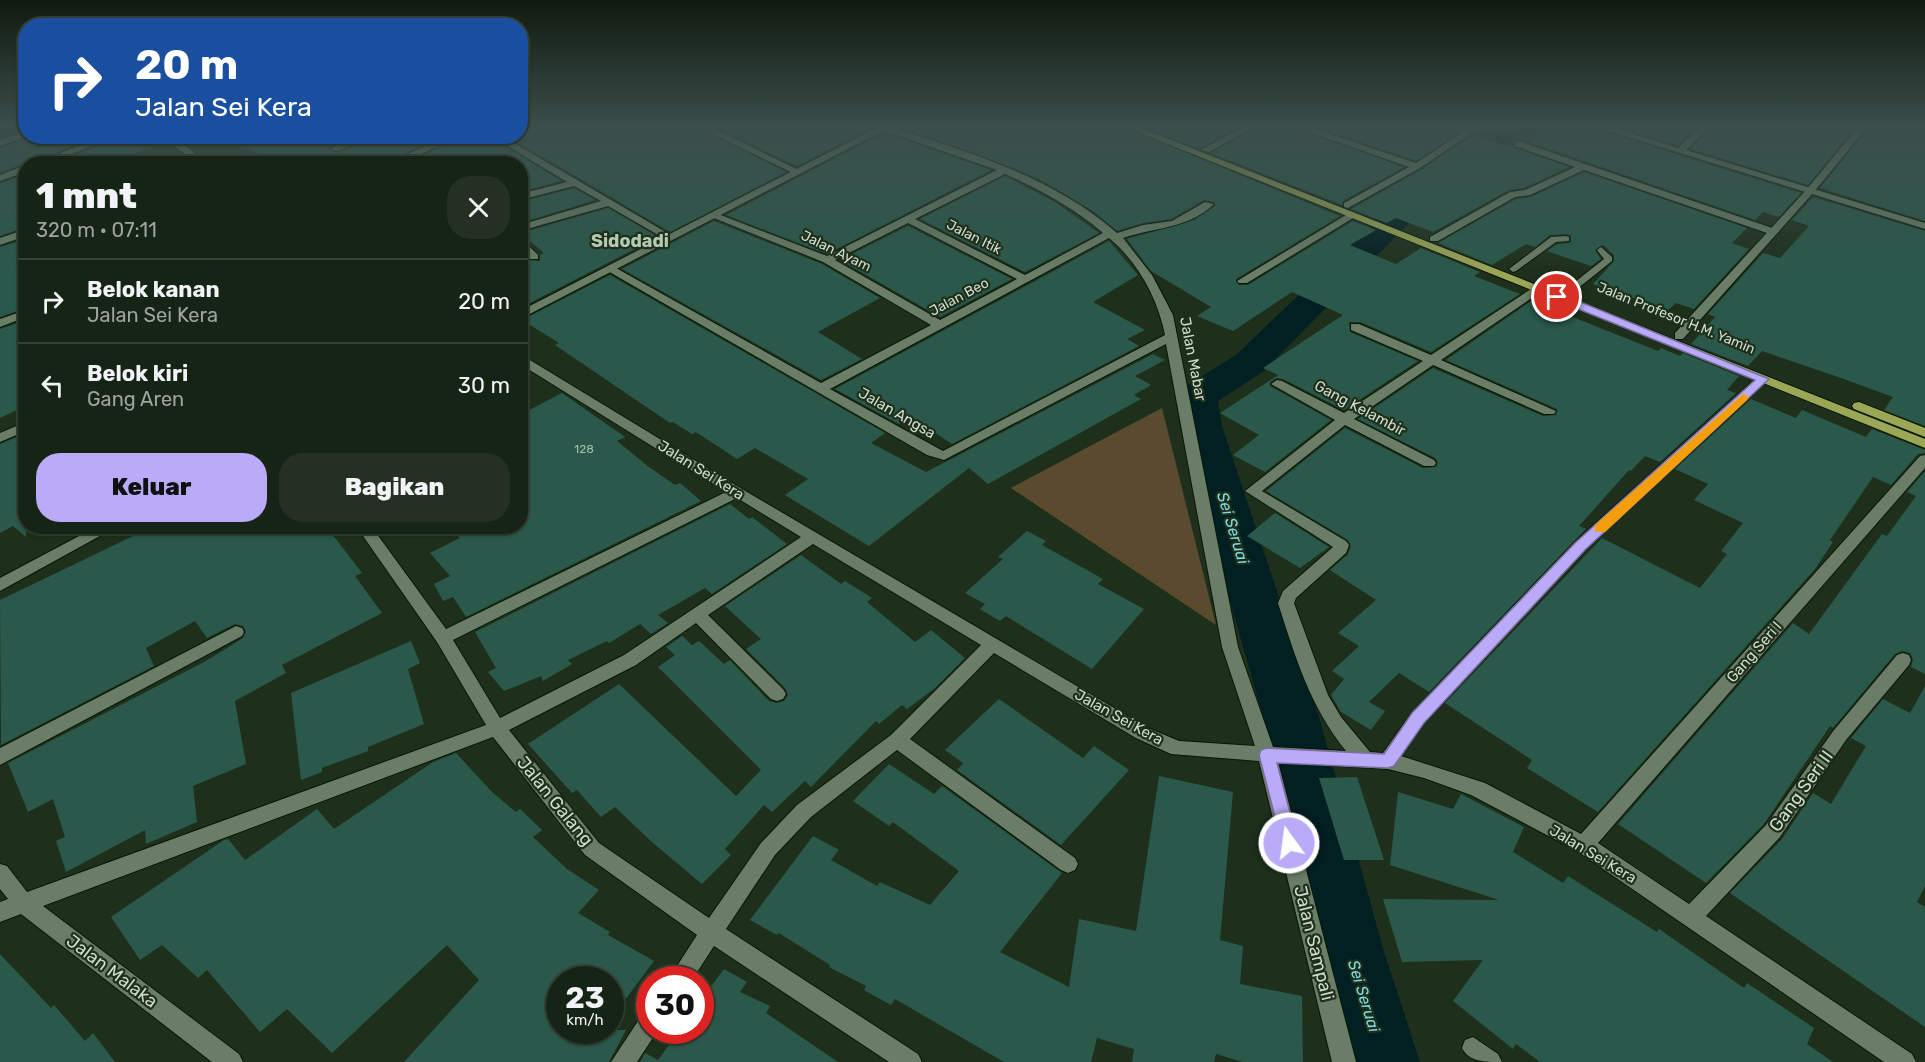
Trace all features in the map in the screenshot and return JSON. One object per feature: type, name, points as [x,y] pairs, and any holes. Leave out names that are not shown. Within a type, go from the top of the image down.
[{"type":"main road","name":"Jalan Profesor H.M. Yamin","points":[[1259,176],[1351,210]]},
{"type":"main road","name":"Jalan Profesor H.M. Yamin","points":[[1268,176],[1538,289],[1925,433]]},
{"type":"main road","name":"Jalan Profesor H.M. Yamin","points":[[1409,233],[1434,239],[1569,291],[1763,379],[1925,444]]},
{"type":"street","points":[[565,176],[671,238]]},
{"type":"street","points":[[528,312],[791,176]]},
{"type":"street","points":[[827,260],[994,176]]},
{"type":"street","name":"Jalan Mabar","points":[[1020,176],[1057,194],[1113,235],[1134,254],[1159,292],[1167,315],[1230,646],[1272,756]]},
{"type":"street","points":[[1242,281],[1403,176]]},
{"type":"street","points":[[1434,239],[1513,194],[1524,194],[1564,176]]},
{"type":"street","points":[[1612,176],[1774,232]]},
{"type":"street","points":[[1760,176],[1925,226]]},
{"type":"street","points":[[1677,339],[1823,176]]},
{"type":"street","points":[[528,195],[576,182]]},
{"type":"street","points":[[528,226],[610,202]]},
{"type":"street","name":"Jalan Beo","points":[[822,388],[938,324],[1113,235],[1175,224],[1209,204]]},
{"type":"street","name":"Jalan Ayam","points":[[714,216],[827,260],[938,324]]},
{"type":"street","name":"Jalan Itik","points":[[909,220],[1025,279]]},
{"type":"street","points":[[0,242],[18,235]]},
{"type":"street","points":[[528,249],[534,256]]},
{"type":"street","name":"Jalan Angsa","points":[[612,270],[822,388],[932,453],[944,456],[1171,338]]},
{"type":"street","points":[[1359,760],[1326,708],[1306,661],[1286,603],[1289,595],[1335,555],[1341,549],[1341,545],[1252,490],[1346,418],[1538,289]]},
{"type":"street","points":[[0,323],[18,316]]},
{"type":"street","points":[[1355,327],[1549,411]]},
{"type":"street","name":"Jalan Sei Kera","points":[[528,363],[737,492],[1142,734],[1178,749],[1388,761],[1425,770],[1478,789],[1584,845],[1692,916],[1904,1062]]},
{"type":"street","points":[[1388,761],[1418,718],[1580,546],[1763,379]]},
{"type":"street","name":"Gang Kelambir","points":[[1277,384],[1429,463]]},
{"type":"street","points":[[0,438],[18,430]]},
{"type":"street","name":"Gang Seri I","points":[[1584,845],[1925,459]]},
{"type":"street","points":[[442,638],[737,492]]},
{"type":"street","points":[[0,585],[96,534]]},
{"type":"street","name":"Jalan Galang","points":[[369,534],[442,638],[496,728],[592,849],[711,932],[910,1062]]},
{"type":"street","points":[[0,912],[496,728],[630,660],[812,537]]},
{"type":"street","points":[[698,615],[777,694]]},
{"type":"street","points":[[0,757],[236,632]]},
{"type":"street","points":[[688,966],[768,849],[804,811],[897,740],[992,644]]},
{"type":"street","name":"Gang Seri II","points":[[1692,916],[1773,831],[1840,735],[1903,660]]},
{"type":"street","points":[[897,740],[1068,864]]},
{"type":"street","name":"Jalan Sampali","points":[[1272,756],[1344,1062]]},
{"type":"street","name":"Jalan Malaka","points":[[0,873],[22,903],[231,1062]]},
{"type":"street","points":[[623,1062],[636,1043]]},
{"type":"lane","points":[[1513,269],[1554,239],[1566,238]]},
{"type":"lane","points":[[1569,291],[1609,259],[1601,250]]},
{"type":"shaded area","points":[[1162,408],[1216,625],[1011,488]]},
{"type":"building","points":[[528,176],[552,176],[561,181],[528,190]]},
{"type":"building","points":[[574,176],[779,176],[670,232]]},
{"type":"building","points":[[802,176],[980,176],[827,254],[726,215]]},
{"type":"building","points":[[1005,176],[1055,202],[1099,233],[1025,272],[920,219]]},
{"type":"building","points":[[1031,176],[1242,176],[1340,216],[1236,279],[1239,285],[1248,285],[1353,221],[1376,230],[1350,245],[1396,264],[1421,248],[1480,272],[1474,276],[1520,294],[1431,352],[1360,322],[1349,322],[1350,332],[1418,361],[1344,410],[1283,379],[1276,378],[1270,382],[1270,386],[1331,420],[1265,472],[1233,455],[1259,435],[1220,413],[1278,375],[1263,368],[1343,315],[1292,292],[1233,331],[1197,316],[1211,307],[1151,271],[1127,239],[1194,220],[1215,206],[1214,202],[1204,200],[1171,219],[1143,223],[1117,231],[1093,211]]},
{"type":"building","points":[[1268,176],[1389,176],[1343,201],[1342,205]]},
{"type":"building","points":[[1411,176],[1551,176],[1524,188],[1509,190],[1433,232],[1396,218],[1387,223],[1351,209]]},
{"type":"building","points":[[1576,176],[1594,176],[1747,228],[1732,243],[1749,249],[1694,309],[1676,303],[1668,310],[1593,284],[1614,261],[1614,255],[1603,245],[1595,250],[1601,259],[1591,266],[1547,251],[1557,244],[1571,243],[1571,236],[1567,234],[1550,235],[1535,247],[1526,244],[1492,265],[1438,243],[1516,199],[1531,197]]},
{"type":"building","points":[[1626,176],[1745,176],[1801,193],[1779,217],[1763,212],[1755,220]]},
{"type":"building","points":[[1777,176],[1816,176],[1808,185]]},
{"type":"building","points":[[1830,176],[1925,176],[1925,221],[1820,188]]},
{"type":"building","points":[[18,177],[18,230],[0,236],[0,183]]},
{"type":"building","points":[[574,188],[595,200],[528,221],[528,200]]},
{"type":"building","points":[[1813,197],[1925,231],[1925,426],[1884,410],[1893,397],[1841,378],[1762,351],[1748,366],[1691,344],[1715,317],[1708,314],[1763,253],[1780,258],[1809,226],[1792,220]]},
{"type":"building","points":[[608,208],[658,237],[528,304],[528,260],[540,261],[540,255],[544,253],[528,239],[528,231]]},
{"type":"building","points":[[714,221],[822,264],[880,298],[818,332],[862,359],[821,380],[622,269]]},
{"type":"building","points":[[908,226],[1012,279],[940,317],[840,260]]},
{"type":"building","points":[[18,241],[18,311],[0,317],[0,247]]},
{"type":"building","points":[[1109,241],[1138,275],[1093,302],[1145,330],[1127,339],[1139,346],[952,444],[910,416],[899,424],[835,389]]},
{"type":"building","points":[[610,275],[885,433],[871,443],[926,472],[1153,354],[1165,360],[1135,376],[1151,385],[1134,395],[1141,399],[988,484],[969,468],[869,546],[785,495],[808,479],[755,448],[737,459],[696,432],[692,434],[673,422],[670,423],[555,345],[559,343],[528,324],[528,317]]},
{"type":"building","points":[[1534,299],[1548,304],[1545,306],[1658,351],[1661,348],[1680,356],[1683,353],[1739,376],[1727,390],[1736,393],[1660,462],[1645,456],[1631,471],[1629,470],[1579,526],[1586,529],[1429,692],[1399,673],[1369,702],[1385,711],[1371,730],[1341,712],[1331,695],[1344,679],[1332,671],[1359,646],[1338,633],[1376,600],[1330,570],[1348,554],[1351,546],[1348,540],[1266,491],[1345,428],[1423,468],[1436,467],[1438,462],[1435,458],[1358,419],[1433,368],[1543,416],[1556,415],[1557,409],[1446,360]]},
{"type":"building","points":[[18,323],[18,410],[0,418],[0,329]]},
{"type":"building","points":[[562,393],[625,437],[617,441],[649,467],[675,485],[680,483],[701,501],[466,617],[453,597],[443,601],[434,584],[450,576],[430,553],[460,538],[456,534],[528,534],[528,411]]},
{"type":"building","points":[[1751,399],[1796,418],[1802,410],[1866,437],[1872,429],[1925,450],[1925,453],[1918,454],[1891,485],[1873,477],[1830,540],[1833,542],[1815,569],[1598,812],[1527,768],[1532,760],[1445,703],[1602,538],[1700,588],[1727,554],[1721,551],[1743,523],[1694,500],[1708,484],[1675,469]]},
{"type":"building","points":[[18,438],[18,530],[13,526],[0,533],[0,444]]},
{"type":"building","points":[[1925,471],[1925,674],[1911,667],[1913,659],[1910,653],[1902,651],[1895,654],[1833,728],[1830,726],[1764,824],[1706,883],[1618,824],[1793,623],[1809,634],[1882,534],[1887,536],[1916,496],[1907,492]]},
{"type":"building","points":[[730,504],[749,519],[752,517],[787,544],[712,594],[705,588],[658,615],[668,623],[651,634],[640,624],[609,643],[607,641],[568,660],[572,664],[543,681],[541,676],[504,691],[488,672],[496,668],[475,632]]},
{"type":"building","points":[[1275,513],[1329,547],[1300,568],[1247,536]]},
{"type":"building","points":[[1027,531],[1046,541],[1042,545],[1103,579],[1098,584],[1144,609],[1092,669],[1006,616],[1000,621],[980,609],[985,604],[965,593],[1003,559],[998,557]]},
{"type":"building","points":[[137,534],[332,534],[362,573],[355,576],[382,613],[282,665],[286,673],[235,701],[246,764],[193,786],[197,822],[146,844],[145,830],[66,872],[56,841],[65,837],[53,799],[28,812],[8,763],[206,661],[243,638],[246,631],[243,626],[235,624],[207,638],[195,621],[146,648],[154,666],[1,745],[0,600]]},
{"type":"building","points":[[801,555],[841,584],[845,581],[872,598],[867,602],[915,642],[931,630],[965,658],[934,689],[907,709],[902,705],[879,724],[876,721],[811,787],[805,781],[772,812],[764,805],[725,849],[731,855],[702,884],[615,807],[601,817],[577,790],[572,793],[528,744],[619,684],[736,796],[761,770],[658,667],[675,655],[666,647],[682,636],[692,645],[699,641],[724,664],[730,660],[769,701],[776,703],[784,701],[788,695],[785,688],[746,649],[761,639],[725,606]]},
{"type":"building","points":[[411,641],[420,663],[408,669],[424,724],[368,747],[368,751],[322,768],[322,772],[301,780],[291,693]]},
{"type":"building","points":[[1925,686],[1925,886],[1917,902],[1925,907],[1925,1027],[1730,893],[1782,839],[1813,793],[1831,804],[1866,746],[1851,738],[1883,699],[1910,713]]},
{"type":"building","points":[[999,699],[1083,758],[1094,746],[1129,770],[1061,845],[957,770],[963,763],[945,750]]},
{"type":"building","points":[[456,753],[493,793],[516,812],[520,809],[542,830],[533,837],[567,869],[599,890],[578,913],[610,932],[608,935],[654,961],[650,966],[636,966],[636,985],[624,1001],[624,966],[546,966],[546,1044],[619,1044],[609,1062],[404,1062],[479,980],[447,945],[332,1053],[287,1009],[260,1032],[207,970],[198,978],[162,945],[140,960],[111,917],[224,840],[228,839],[245,860],[317,809],[334,829],[433,762]]},
{"type":"building","points":[[889,764],[934,794],[942,786],[1062,873],[1000,952],[1069,987],[1079,919],[1136,931],[1159,776],[1233,792],[1220,940],[1243,946],[1240,984],[1302,996],[1303,1062],[1243,1062],[1216,1054],[1214,1062],[1132,1062],[1134,1049],[1097,1038],[1091,1062],[1004,1062],[895,999],[891,1005],[864,990],[866,986],[829,967],[830,965],[779,933],[777,935],[750,920],[813,836],[839,850],[831,860],[877,886],[880,882],[930,905],[959,871],[893,822],[889,826],[853,801]]},
{"type":"building","points":[[1357,777],[1384,860],[1344,860],[1319,778]]},
{"type":"building","points":[[1398,792],[1453,809],[1461,794],[1524,827],[1513,852],[1563,883],[1568,876],[1657,932],[1659,929],[1744,988],[1747,983],[1814,1028],[1807,1044],[1833,1062],[1540,1062],[1516,1044],[1513,1049],[1453,1001],[1483,960],[1402,962],[1383,899],[1499,900],[1390,865]]},
{"type":"building","points":[[0,954],[51,1008],[54,1005],[85,1041],[93,1033],[115,1062],[0,1062]]},
{"type":"building","points":[[724,969],[747,982],[740,992],[770,1006],[766,1013],[838,1062],[640,1062],[645,1053],[658,1060],[670,1044],[714,1044],[714,982]]},
{"type":"waterway","name":"Sei Seruai","points":[[1384,1062],[1351,952],[1292,720],[1201,426],[1197,397],[1250,363],[1439,176]]},
{"type":"slow traffic","points":[[1600,528],[1743,397]]},
{"type":"district","name":"Sidodadi","points":[[630,241]]},
{"type":"route","points":[[1289,843],[1267,755],[1388,761],[1418,718],[1580,546],[1763,379],[1557,297]]}]
